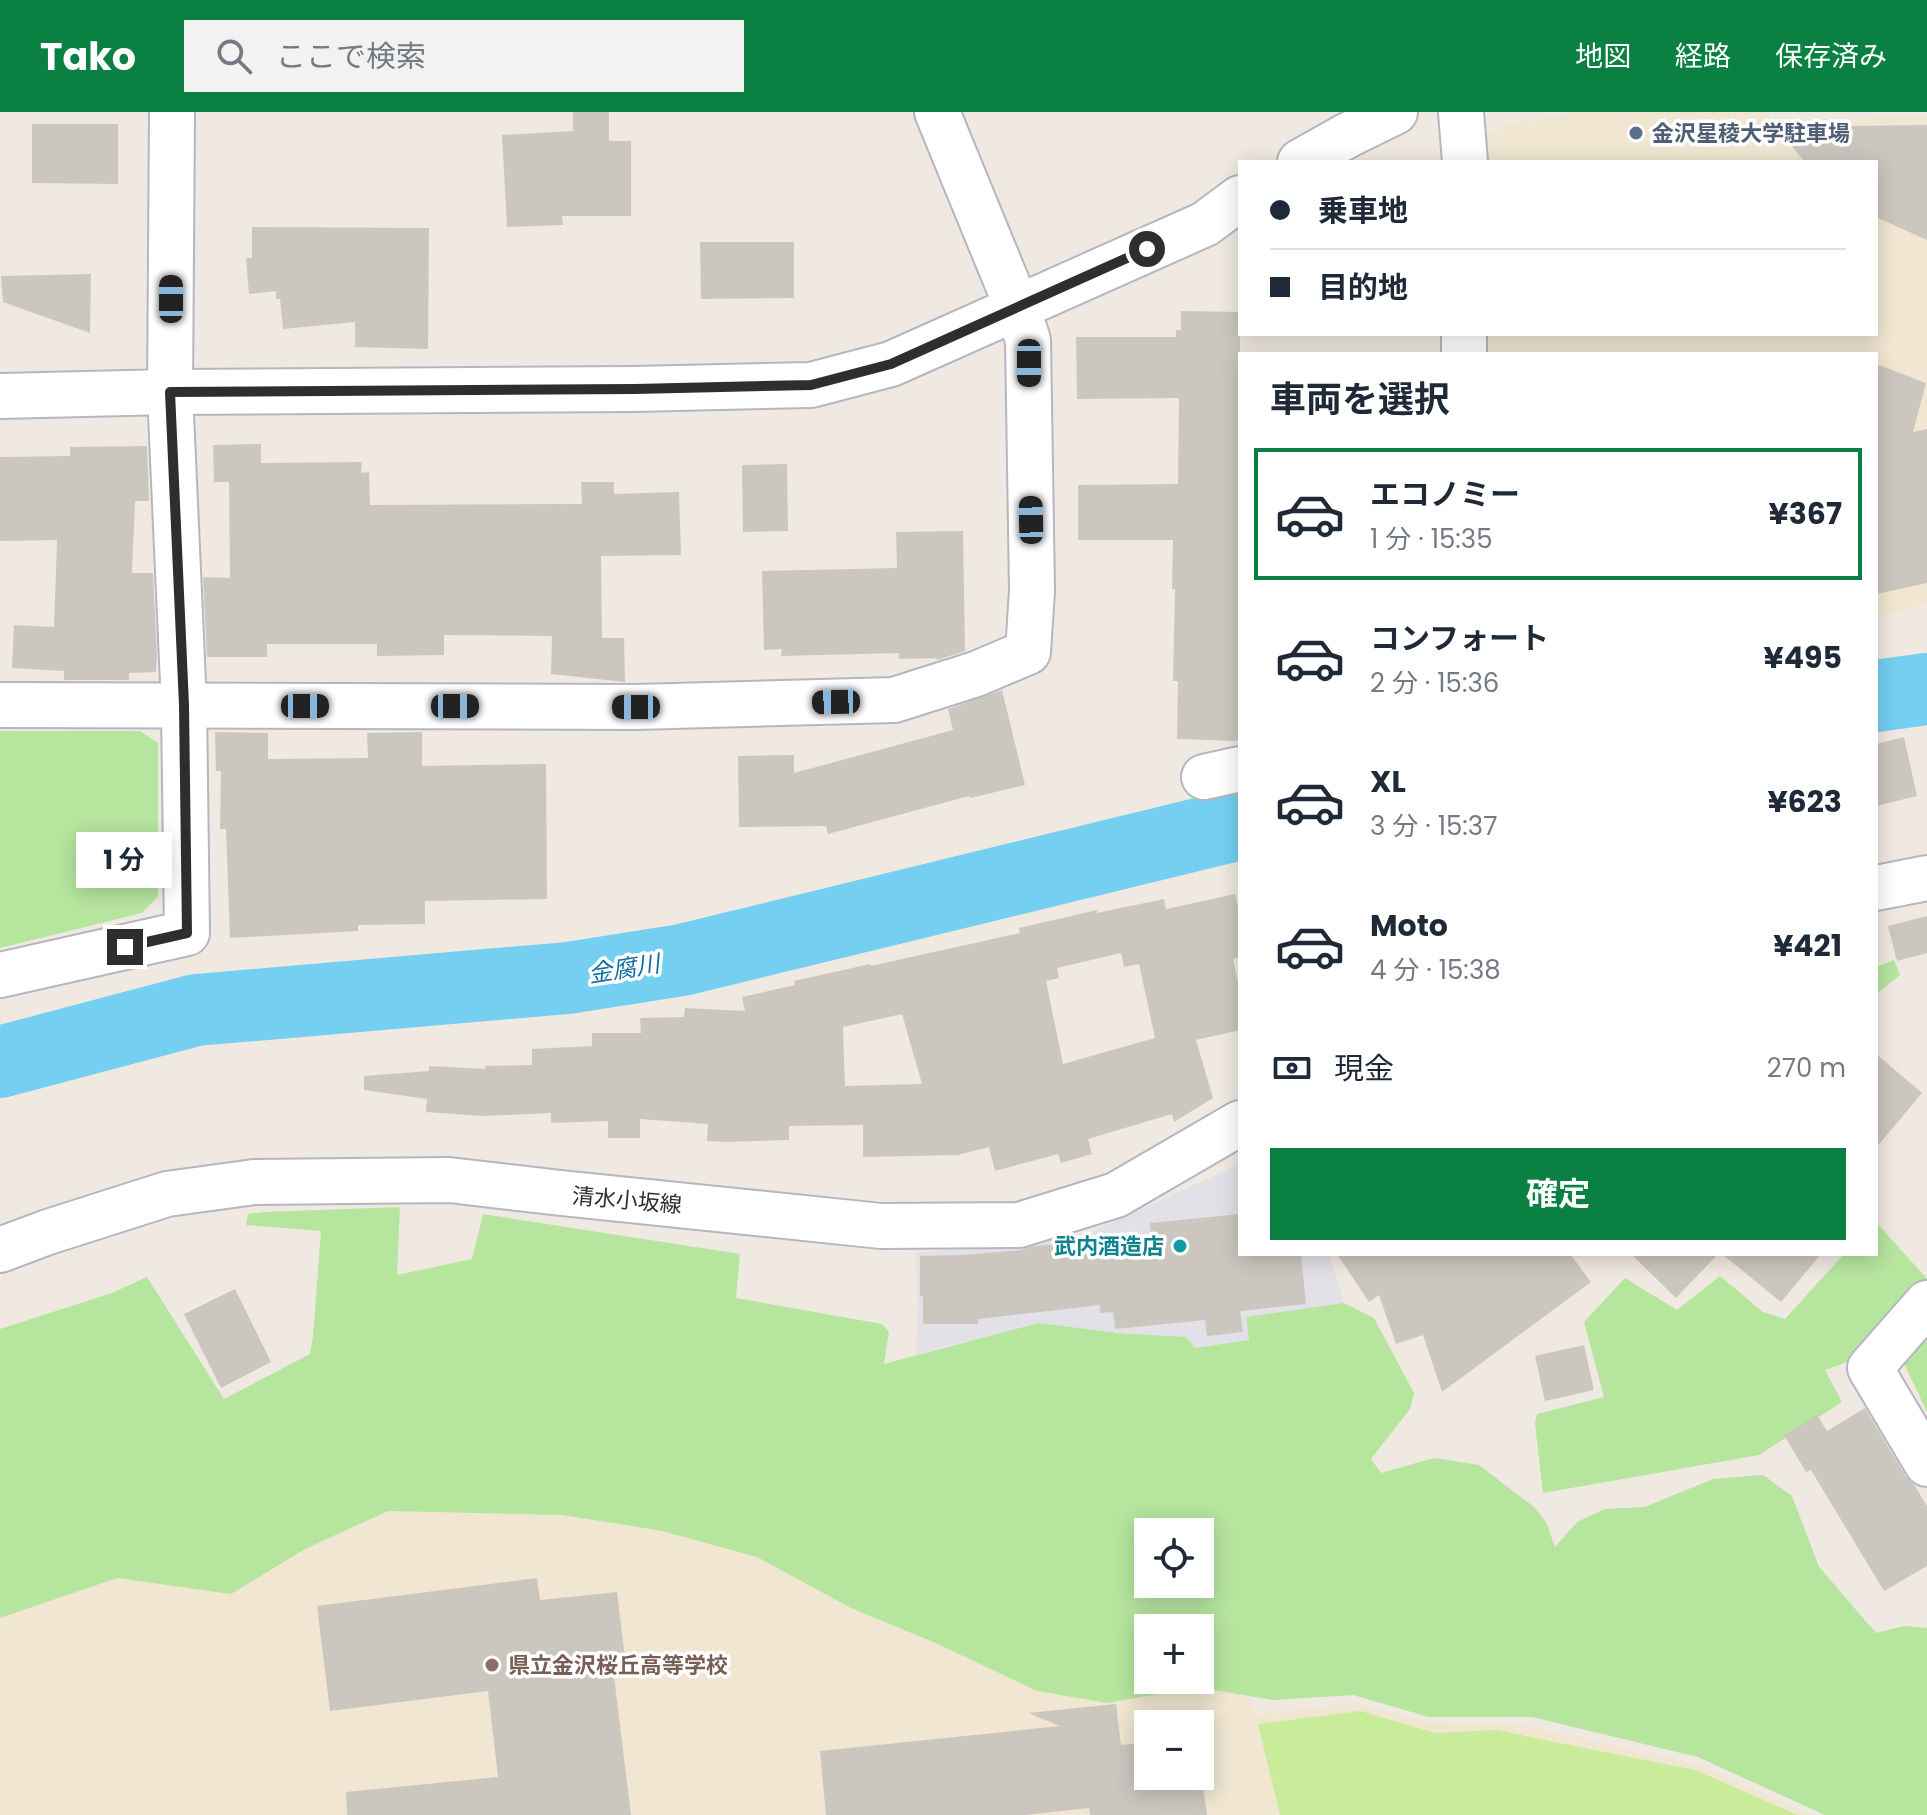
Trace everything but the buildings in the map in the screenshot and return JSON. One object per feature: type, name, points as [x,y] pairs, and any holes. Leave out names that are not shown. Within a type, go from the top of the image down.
[{"type":"street","points":[[0,975],[187,933],[184,705],[170,392],[172,112]]},
{"type":"street","points":[[0,705],[636,707],[894,700],[976,674],[1028,652],[1032,591],[1028,340],[937,112]]},
{"type":"street","points":[[1304,160],[1395,112]]},
{"type":"street","points":[[1461,112],[1465,160]]},
{"type":"street","points":[[0,396],[811,385],[891,364],[1205,224],[1238,199]]},
{"type":"street","points":[[1878,888],[1927,878]]},
{"type":"street","name":"清水小坂線","points":[[0,1250],[167,1194],[254,1182],[449,1180],[881,1226],[1019,1225],[1116,1195],[1238,1124]]},
{"type":"street","points":[[1927,1303],[1870,1368],[1927,1464]]},
{"type":"shaded area","points":[[1576,112],[1765,112],[1772,120],[1927,117],[1927,605],[1878,616],[1878,352],[1483,352],[1483,336],[1878,336],[1878,160],[1484,160],[1485,136],[1502,126]]},
{"type":"shaded area","points":[[1238,1165],[1238,1256],[1330,1256],[1344,1303],[1247,1317],[1249,1340],[1195,1348],[1186,1337],[1117,1333],[962,1342],[916,1355],[916,1253],[1088,1233]]},
{"type":"shaded area","name":"県立金沢桜丘高等学校","points":[[388,1511],[563,1515],[662,1531],[757,1557],[851,1608],[938,1644],[1108,1703],[1158,1694],[1214,1694],[1214,1690],[1250,1696],[1255,1715],[1357,1703],[1425,1722],[1511,1723],[1695,1763],[1812,1815],[0,1815],[0,1618],[117,1578],[231,1594],[305,1549]]},
{"type":"green space","points":[[0,731],[140,731],[158,743],[158,896],[142,913],[0,948]]},
{"type":"green space","points":[[1894,960],[1900,975],[1878,992],[1878,966]]},
{"type":"green space","points":[[400,1207],[397,1275],[472,1259],[483,1214],[740,1254],[736,1298],[882,1324],[889,1332],[884,1364],[1039,1323],[1117,1333],[1186,1337],[1195,1348],[1249,1340],[1246,1317],[1344,1303],[1374,1318],[1414,1393],[1410,1409],[1371,1459],[1381,1473],[1434,1458],[1479,1465],[1534,1507],[1546,1522],[1555,1547],[1577,1522],[1605,1509],[1645,1507],[1713,1479],[1763,1475],[1792,1496],[1819,1567],[1876,1633],[1904,1626],[1927,1628],[1927,1815],[1825,1815],[1698,1757],[1532,1717],[1429,1717],[1353,1695],[1273,1700],[1214,1690],[1214,1614],[1134,1614],[1134,1694],[1158,1694],[1108,1703],[1037,1691],[938,1644],[851,1608],[757,1557],[662,1531],[563,1515],[388,1511],[305,1549],[231,1594],[117,1578],[0,1618],[0,1329],[112,1293],[147,1277],[224,1399],[310,1354],[313,1337],[321,1231],[246,1225],[248,1214]]},
{"type":"green space","points":[[1878,1224],[1927,1279],[1856,1359],[1825,1370],[1842,1402],[1759,1455],[1543,1493],[1535,1423],[1537,1414],[1604,1397],[1584,1322],[1625,1278],[1677,1310],[1720,1276],[1763,1312],[1785,1319],[1842,1256],[1878,1256]]},
{"type":"green space","points":[[1927,1335],[1927,1412],[1904,1363]]},
{"type":"green space","points":[[1360,1711],[1436,1733],[1496,1730],[1695,1770],[1798,1815],[1280,1815],[1258,1724]]},
{"type":"waterway","name":"金腐川","points":[[1878,696],[1927,689]]},
{"type":"waterway","name":"金腐川","points":[[0,1062],[196,1010],[568,978],[682,960],[1238,824]]},
{"type":"place","name":"金沢星稜大学駐車場","points":[[1636,133]]},
{"type":"place","name":"武内酒造店","points":[[1180,1246]]},
{"type":"place","name":"県立金沢桜丘高等学校","points":[[492,1665]]},
{"type":"route","points":[[125,947],[187,933],[184,705],[170,392],[811,385],[891,364],[1147,249]]}]
